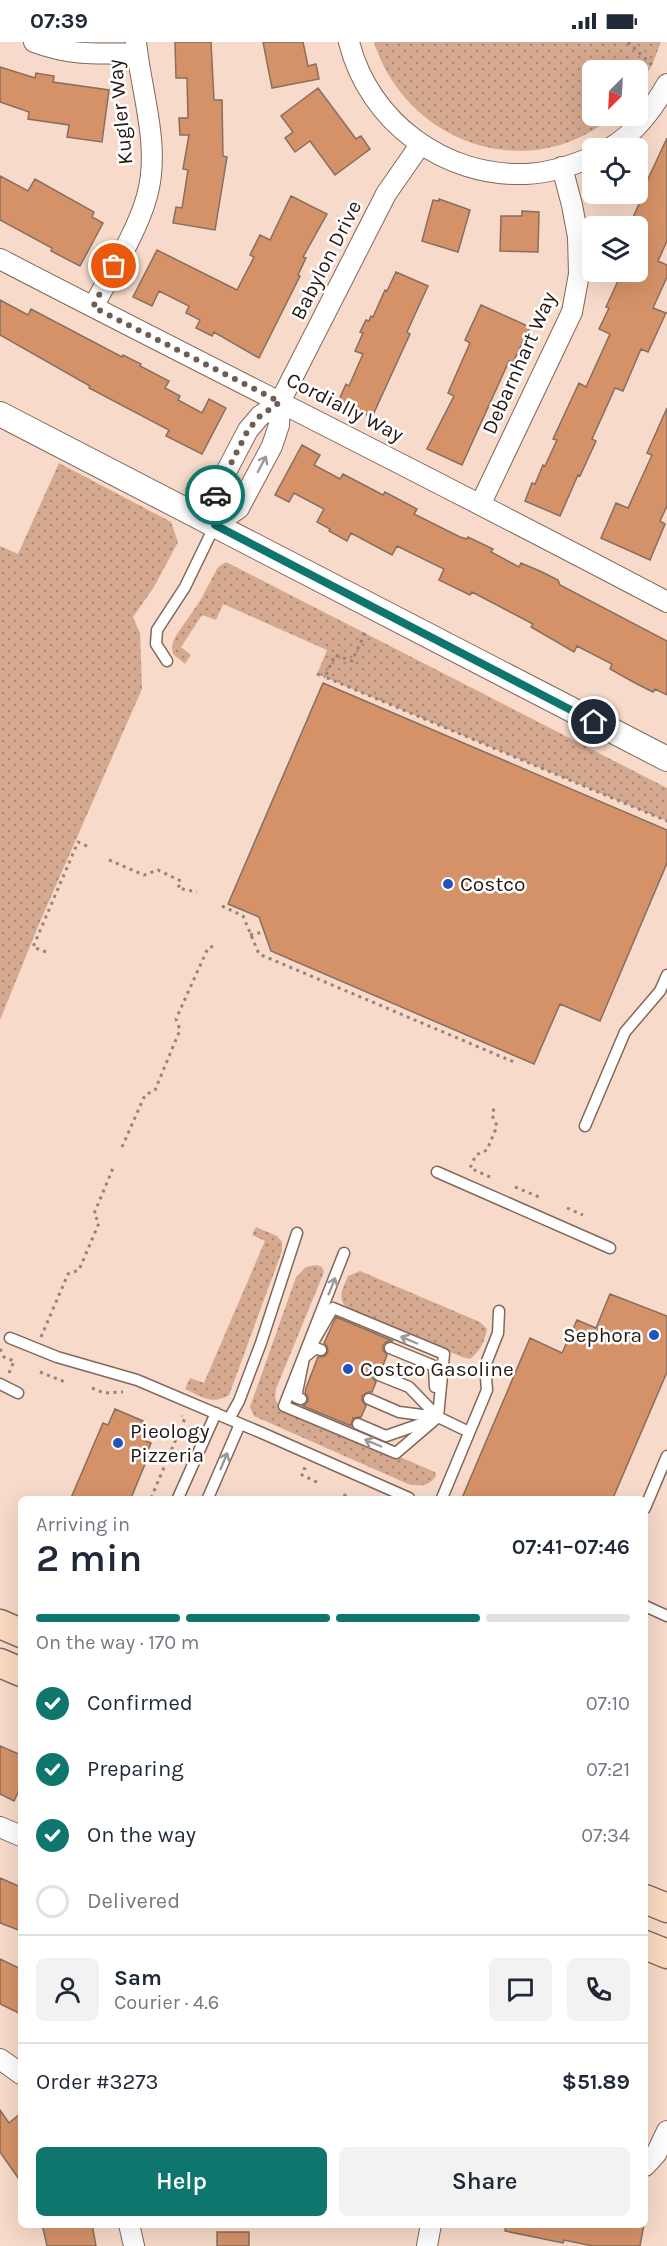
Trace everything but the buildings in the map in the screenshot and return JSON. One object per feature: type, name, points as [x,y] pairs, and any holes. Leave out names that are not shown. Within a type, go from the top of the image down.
[{"type":"main road","points":[[0,1624],[18,1632]]},
{"type":"main road","points":[[0,1663],[18,1671]]},
{"type":"main road","points":[[648,1900],[667,1908]]},
{"type":"main road","points":[[648,1946],[667,1954]]},
{"type":"street","points":[[34,42],[58,51],[91,54],[136,47]]},
{"type":"street","points":[[349,42],[359,70],[379,104],[402,130],[420,145],[458,162],[496,172],[527,174],[552,171],[582,160]]},
{"type":"street","name":"Kugler Way","points":[[93,307],[142,212],[148,194],[151,143],[136,47]]},
{"type":"street","points":[[622,138],[639,123],[667,84]]},
{"type":"street","name":"Babylon Drive","points":[[215,525],[239,508],[261,467],[279,425],[280,402],[386,194],[420,145]]},
{"type":"street","name":"Debarnhart Way","points":[[481,503],[572,312],[579,274],[578,237],[562,167]]},
{"type":"street","name":"Cordially Way","points":[[0,259],[481,503],[667,601]]},
{"type":"street","name":"Babylon Drive","points":[[215,525],[214,495],[248,430],[260,416],[280,402]]},
{"type":"street","points":[[0,414],[667,759]]},
{"type":"street","points":[[0,1827],[18,1835]]},
{"type":"street","points":[[0,2059],[18,2072]]},
{"type":"street","points":[[648,2163],[656,2154],[667,2131]]},
{"type":"street","points":[[130,2228],[134,2246]]},
{"type":"street","points":[[427,2246],[430,2228]]},
{"type":"lane","points":[[167,661],[156,644],[157,630],[186,587],[215,525]]},
{"type":"lane","points":[[585,1126],[625,1032],[660,992],[667,975]]},
{"type":"lane","points":[[437,1172],[610,1248]]},
{"type":"lane","points":[[229,1419],[261,1343],[297,1233]]},
{"type":"lane","points":[[301,1399],[296,1397],[303,1358],[333,1308],[444,1354],[438,1417],[396,1453],[284,1406],[344,1253]]},
{"type":"lane","points":[[443,1496],[487,1390],[485,1366],[498,1333],[499,1311]]},
{"type":"lane","points":[[303,1358],[329,1324],[332,1324]]},
{"type":"lane","points":[[10,1338],[57,1357],[136,1380],[404,1496]]},
{"type":"lane","points":[[303,1358],[316,1348],[321,1350]]},
{"type":"lane","points":[[390,1348],[434,1366],[438,1417]]},
{"type":"lane","points":[[303,1358],[307,1373],[311,1375]]},
{"type":"lane","points":[[379,1375],[409,1387],[438,1417]]},
{"type":"lane","points":[[0,1384],[18,1393]]},
{"type":"lane","points":[[369,1399],[399,1412],[438,1417],[469,1431]]},
{"type":"lane","points":[[179,1496],[216,1413]]},
{"type":"lane","points":[[358,1424],[386,1436],[438,1417]]},
{"type":"lane","points":[[209,1496],[240,1424]]},
{"type":"lane","points":[[648,1501],[667,1456]]},
{"type":"lane","points":[[648,1607],[667,1616]]},
{"type":"path","points":[[628,42],[653,66]]},
{"type":"path","points":[[325,677],[335,654],[352,662],[365,633]]},
{"type":"path","points":[[317,674],[667,821]]},
{"type":"path","points":[[46,952],[33,947],[78,842],[89,847]]},
{"type":"path","points":[[109,860],[144,875],[158,870],[181,880],[178,888],[197,892]]},
{"type":"path","points":[[222,906],[243,916],[259,954],[514,1062]]},
{"type":"path","points":[[250,935],[263,932]]},
{"type":"path","points":[[122,1148],[145,1095],[155,1090],[180,1030],[176,1019],[208,948],[214,946]]},
{"type":"path","points":[[490,1177],[470,1168],[476,1155],[487,1150],[497,1126],[492,1115],[495,1105]]},
{"type":"path","points":[[41,1337],[68,1274],[79,1270],[99,1223],[94,1214],[113,1168]]},
{"type":"path","points":[[515,1187],[539,1197]]},
{"type":"path","points":[[567,1208],[583,1215]]},
{"type":"path","points":[[0,1348],[4,1357],[16,1362]]},
{"type":"path","points":[[48,1376],[51,1369]]},
{"type":"path","points":[[40,1372],[65,1382]]},
{"type":"path","points":[[92,1388],[104,1393],[124,1392]]},
{"type":"path","points":[[152,1496],[185,1418],[176,1413]]},
{"type":"path","points":[[294,1464],[305,1469],[302,1475],[321,1484]]},
{"type":"shaded area","points":[[374,42],[661,42],[648,72],[648,60],[582,60],[582,126],[597,126],[580,137],[545,149],[509,150],[474,143],[442,129],[413,106],[390,77]]},
{"type":"shaded area","points":[[59,463],[171,522],[178,542],[154,587],[133,617],[140,633],[142,689],[39,924],[0,1020],[0,546],[18,554]]},
{"type":"shaded area","points":[[226,562],[667,788],[667,821],[317,674],[327,650],[223,604],[216,620],[202,615],[181,647],[191,655],[185,664],[173,654],[172,646],[175,637],[200,601],[218,567]]},
{"type":"shaded area","points":[[256,1227],[277,1236],[282,1242],[282,1251],[229,1395],[212,1400],[207,1399],[185,1389],[190,1378],[204,1383],[265,1241],[252,1235]]},
{"type":"shaded area","points":[[316,1265],[322,1267],[324,1272],[276,1389],[275,1397],[278,1405],[435,1472],[436,1476],[427,1484],[408,1484],[254,1416],[250,1407],[296,1277],[306,1267]]},
{"type":"shaded area","points":[[360,1271],[480,1322],[487,1329],[479,1349],[470,1359],[462,1357],[346,1307],[341,1296],[344,1284],[348,1276]]},
{"type":"way so far","points":[[114,266],[93,307],[280,402],[260,416],[248,430],[215,495]]},
{"type":"place","name":"Costco","points":[[448,884]]},
{"type":"place","name":"Sephora","points":[[654,1335]]},
{"type":"place","name":"Costco Gasoline","points":[[348,1369]]},
{"type":"place","name":"Pieology Pizzeria","points":[[118,1443]]},
{"type":"route","points":[[215,495],[215,525],[594,722]]}]
